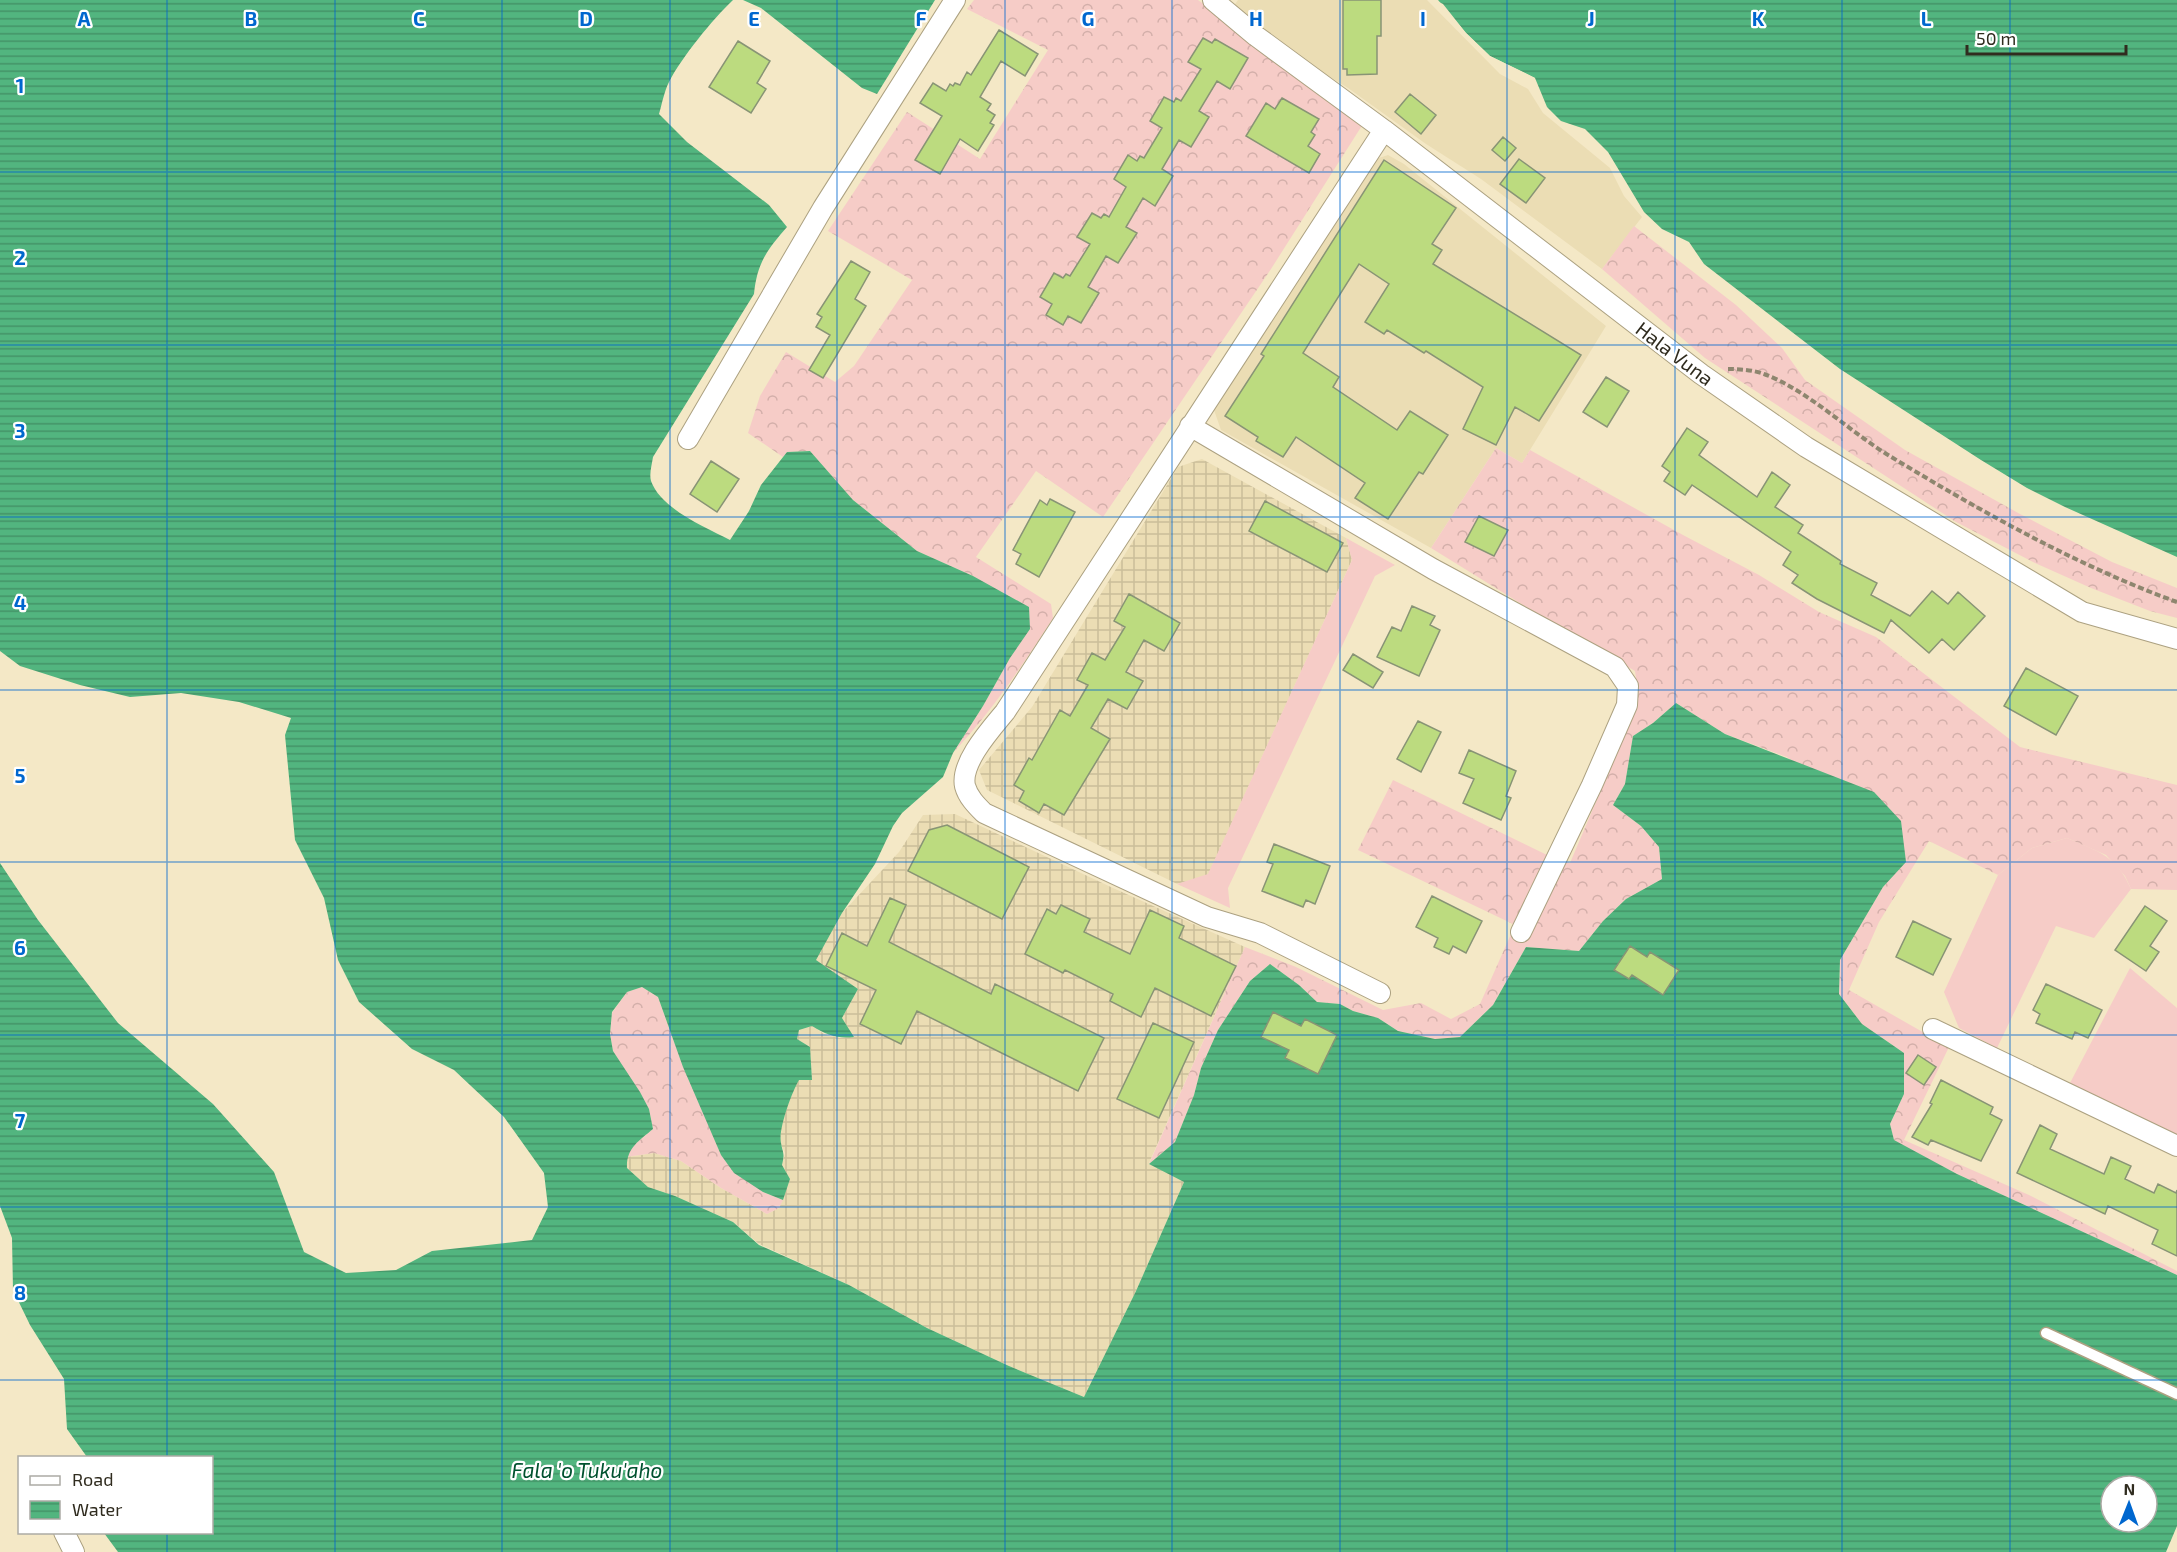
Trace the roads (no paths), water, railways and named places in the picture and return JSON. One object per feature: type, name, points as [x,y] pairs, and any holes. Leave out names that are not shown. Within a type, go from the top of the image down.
[{"type":"street","points":[[688,438],[823,208],[956,0]]},
{"type":"street","name":"Hala Vuna","points":[[1213,0],[1256,36],[1384,130],[1701,374],[1806,447],[2082,612],[2177,639]]},
{"type":"street","points":[[1380,993],[1260,933],[1207,917],[984,813],[970,799],[964,784],[968,765],[980,744],[1005,712],[1384,130]]},
{"type":"street","points":[[1190,426],[1433,568],[1616,667],[1628,686],[1627,705],[1592,785],[1521,932]]},
{"type":"street","points":[[1933,1029],[2177,1146]]},
{"type":"street","points":[[65,1534],[74,1552]]},
{"type":"lane","points":[[2046,1333],[2177,1394]]},
{"type":"water","name":"Fala 'o Tuku'aho","points":[[0,0],[733,0],[689,50],[667,86],[659,114],[687,142],[769,205],[787,227],[760,265],[754,294],[653,457],[651,481],[656,491],[674,509],[730,540],[749,511],[761,485],[787,452],[810,451],[853,500],[917,551],[973,576],[1029,607],[1030,629],[953,753],[943,777],[902,813],[893,826],[875,864],[842,913],[816,960],[858,989],[842,1018],[854,1037],[832,1036],[812,1026],[799,1030],[797,1039],[810,1047],[812,1080],[799,1080],[784,1120],[781,1137],[784,1156],[782,1165],[790,1179],[783,1200],[763,1192],[734,1173],[721,1155],[683,1067],[658,997],[642,987],[627,992],[612,1012],[610,1034],[613,1051],[649,1109],[653,1129],[631,1150],[627,1168],[648,1187],[675,1196],[733,1222],[759,1245],[849,1285],[927,1328],[1084,1397],[1136,1291],[1184,1182],[1149,1164],[1175,1142],[1194,1095],[1201,1068],[1218,1030],[1250,981],[1270,964],[1299,985],[1317,1002],[1340,1004],[1353,1011],[1378,1018],[1398,1031],[1435,1039],[1460,1037],[1493,1005],[1526,947],[1579,951],[1603,921],[1626,899],[1662,879],[1659,847],[1641,826],[1613,805],[1625,784],[1633,736],[1653,723],[1676,703],[1725,734],[1874,792],[1901,821],[1906,862],[1883,887],[1840,960],[1839,994],[1862,1024],[1904,1053],[1904,1094],[1890,1124],[1894,1140],[1957,1174],[2177,1275],[2177,1526],[2166,1552],[118,1552],[105,1534],[213,1534],[213,1456],[86,1456],[67,1429],[64,1379],[30,1325],[13,1290],[12,1238],[0,1206],[0,863],[38,920],[118,1023],[213,1104],[274,1172],[304,1252],[346,1273],[396,1270],[432,1251],[532,1240],[548,1207],[544,1173],[504,1117],[454,1070],[412,1049],[359,1002],[338,960],[324,898],[295,840],[285,735],[291,718],[239,702],[181,693],[130,697],[80,685],[20,666],[0,651]]},
{"type":"water","points":[[743,0],[935,0],[877,94],[862,88],[761,8]]},
{"type":"water","points":[[1438,0],[2177,0],[2177,557],[2027,488],[1840,369],[1704,264],[1689,242],[1662,229],[1644,212],[1608,152],[1585,129],[1561,121],[1547,107],[1535,78],[1490,56],[1466,33]]}]
